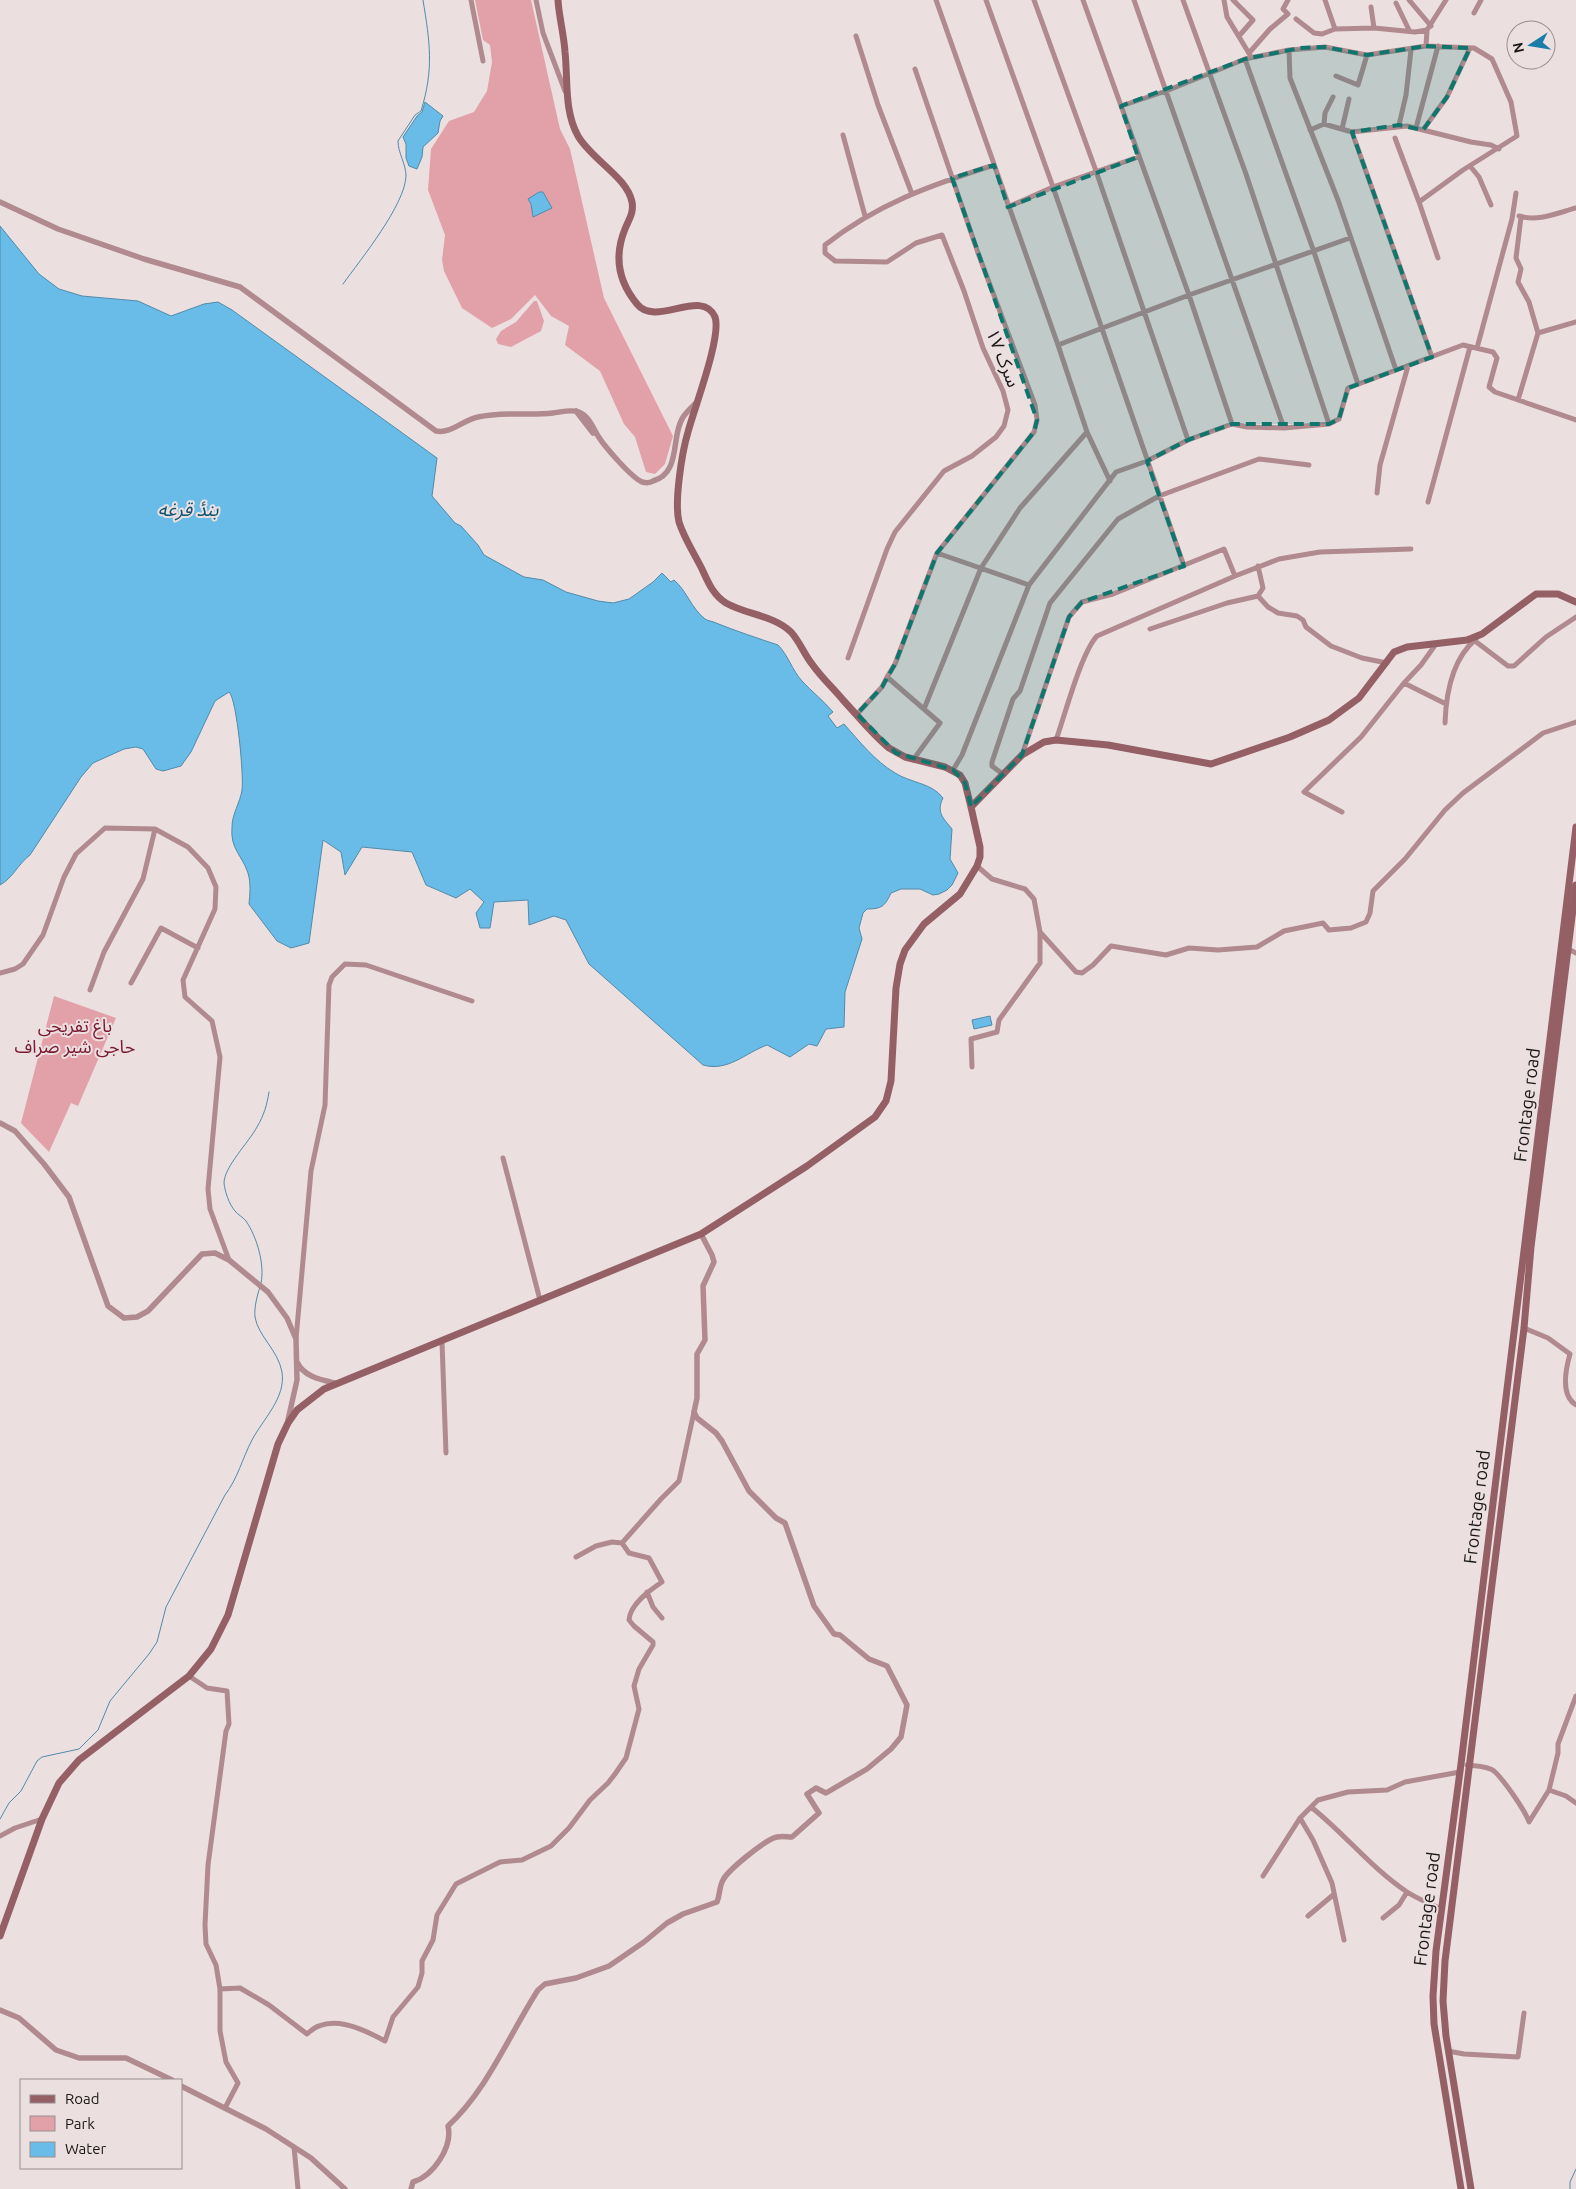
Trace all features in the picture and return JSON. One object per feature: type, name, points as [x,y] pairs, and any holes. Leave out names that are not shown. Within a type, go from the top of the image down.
[{"type":"main road","points":[[0,1936],[42,1819],[59,1783],[71,1768],[189,1676],[211,1649],[225,1621],[278,1444],[288,1422],[304,1403],[335,1383],[442,1342],[701,1234],[807,1166],[867,1123],[881,1109],[889,1091],[896,988],[900,964],[905,950],[924,924],[960,894],[977,866],[980,847],[971,807],[965,783],[954,770],[913,760],[889,748],[810,662],[802,646],[785,627],[772,620],[728,605],[709,586],[681,528],[677,508],[686,438],[716,337],[716,319],[712,312],[698,306],[650,313],[643,310],[637,304],[622,278],[618,264],[618,252],[632,213],[632,201],[620,180],[598,161],[579,137],[572,124],[558,0]]},
{"type":"main road","points":[[971,807],[1022,755],[1044,742],[1056,740],[1108,745],[1210,764],[1290,737],[1329,720],[1358,698],[1394,652],[1407,647],[1467,640],[1482,634],[1536,594],[1558,594],[1576,602]]},
{"type":"main road","name":"Frontage road","points":[[1461,2189],[1435,2037],[1432,1996],[1576,827]]},
{"type":"main road","points":[[1471,2189],[1446,2036],[1443,2001],[1445,1961],[1524,1328],[1531,1246],[1576,885]]},
{"type":"main road","points":[[1435,2037],[1446,2036]]},
{"type":"street","points":[[471,0],[483,61]]},
{"type":"street","points":[[536,0],[543,33],[557,73],[568,96]]},
{"type":"street","points":[[936,0],[1087,432],[1110,481]]},
{"type":"street","points":[[986,0],[1054,188],[1184,566]]},
{"type":"street","points":[[1034,0],[1096,172],[1188,440]]},
{"type":"street","points":[[1083,0],[1189,295],[1232,424]]},
{"type":"street","points":[[1134,0],[1284,428]]},
{"type":"street","points":[[1183,0],[1277,264],[1329,424]]},
{"type":"street","points":[[1233,0],[1253,20],[1239,36]]},
{"type":"street","points":[[1248,57],[1270,29],[1286,17],[1288,14],[1283,9],[1288,0]]},
{"type":"street","points":[[1325,0],[1335,29]]},
{"type":"street","points":[[1408,0],[1429,28]]},
{"type":"street","points":[[1426,46],[1429,28],[1446,0]]},
{"type":"street","points":[[1474,13],[1481,0]]},
{"type":"street","points":[[1226,2],[1227,17],[1239,36],[1248,57],[1358,384]]},
{"type":"street","points":[[1396,3],[1409,30]]},
{"type":"street","points":[[1371,7],[1374,28]]},
{"type":"street","points":[[1296,19],[1314,33],[1322,34],[1335,29],[1374,28],[1416,32],[1429,28]]},
{"type":"street","points":[[856,36],[878,105],[912,194]]},
{"type":"street","points":[[1120,106],[1209,75],[1248,57],[1289,50],[1325,47],[1367,55],[1411,50],[1426,46],[1438,46],[1470,48],[1483,52],[1492,59],[1511,102],[1517,136],[1418,202]]},
{"type":"street","points":[[1416,128],[1438,46]]},
{"type":"street","points":[[1423,130],[1447,97],[1470,48]]},
{"type":"street","points":[[1289,50],[1290,78],[1328,173],[1396,370]]},
{"type":"street","points":[[1399,125],[1406,95],[1411,50]]},
{"type":"street","points":[[1336,76],[1358,85],[1367,55]]},
{"type":"street","points":[[857,714],[882,687],[895,664],[937,553],[1034,432],[1037,420],[1035,405],[952,178],[915,69]]},
{"type":"street","points":[[1324,124],[1325,113],[1333,97]]},
{"type":"street","points":[[1342,129],[1349,99]]},
{"type":"street","points":[[1310,130],[1324,124],[1352,132],[1371,131],[1399,125],[1491,145],[1499,149]]},
{"type":"street","points":[[1352,132],[1432,357]]},
{"type":"street","points":[[843,135],[865,216],[952,178],[994,165]]},
{"type":"street","points":[[1395,138],[1438,258]]},
{"type":"street","points":[[1008,207],[1138,157]]},
{"type":"street","points":[[1470,166],[1478,177],[1491,204]]},
{"type":"street","points":[[1477,348],[1514,214],[1516,193]]},
{"type":"street","points":[[0,202],[58,229],[144,259],[240,287],[436,431],[443,433],[475,417],[489,415],[506,413],[533,416],[576,411],[589,421],[597,435],[636,478],[644,483],[656,481],[665,474],[672,463],[681,420],[697,402]]},
{"type":"street","points":[[1514,214],[1522,217],[1542,217],[1576,208]]},
{"type":"street","name":"سرک ۱۷","points":[[848,658],[887,548],[896,532],[944,471],[972,456],[996,437],[1004,426],[1008,410],[1003,391],[983,348],[942,235],[916,243],[887,262],[835,261],[825,253],[825,245],[865,216]]},
{"type":"street","points":[[1518,400],[1538,332],[1529,302],[1518,282],[1521,269],[1516,258],[1522,217]]},
{"type":"street","points":[[1058,345],[1102,330],[1189,295],[1350,238]]},
{"type":"street","points":[[1538,332],[1576,322]]},
{"type":"street","points":[[954,770],[962,755],[1028,585],[1116,472],[1147,461],[1188,440],[1232,424],[1247,427],[1284,428],[1329,424],[1339,420],[1348,388],[1463,345],[1493,352],[1497,358],[1489,387],[1518,400],[1576,420]]},
{"type":"street","points":[[1428,502],[1470,347]]},
{"type":"street","points":[[1377,493],[1380,465],[1408,366]]},
{"type":"street","points":[[924,709],[981,568],[1020,508],[1087,432]]},
{"type":"street","points":[[1004,775],[992,766],[992,762],[1013,700],[1020,691],[1050,603],[1118,519],[1159,496],[1259,459],[1309,465]]},
{"type":"street","points":[[1022,755],[1069,618],[1082,602],[1113,594],[1224,549],[1235,576]]},
{"type":"street","points":[[1056,740],[1090,643],[1098,636],[1258,566],[1279,559],[1320,552],[1410,549]]},
{"type":"street","points":[[937,553],[1028,585]]},
{"type":"street","points":[[1258,566],[1262,588],[1258,596]]},
{"type":"street","points":[[1150,629],[1227,603],[1258,596]]},
{"type":"street","points":[[1258,596],[1268,607],[1278,613],[1297,616],[1303,620],[1306,627],[1330,646],[1362,658],[1387,663]]},
{"type":"street","points":[[1475,641],[1508,666],[1514,666],[1546,637],[1576,617]]},
{"type":"street","points":[[1445,722],[1446,704],[1457,662],[1482,634]]},
{"type":"street","points":[[1342,812],[1304,792],[1361,737],[1404,683],[1421,665],[1436,644]]},
{"type":"street","points":[[887,677],[940,723],[913,760]]},
{"type":"street","points":[[1404,683],[1446,704]]},
{"type":"street","points":[[1040,932],[1076,972],[1082,973],[1093,966],[1111,946],[1166,955],[1189,948],[1218,950],[1256,947],[1284,931],[1323,923],[1329,930],[1351,928],[1366,922],[1370,912],[1373,891],[1397,868],[1444,810],[1543,733],[1576,722]]},
{"type":"street","points":[[0,973],[16,969],[23,964],[43,935],[64,877],[76,854],[106,828],[155,830],[188,847],[208,868],[216,887],[215,909],[183,980],[185,997],[212,1021],[220,1057],[208,1189],[210,1209],[229,1260]]},
{"type":"street","points":[[90,990],[104,952],[143,879],[155,830]]},
{"type":"street","points":[[972,1067],[971,1039],[997,1032],[999,1020],[1040,963],[1040,932],[1034,899],[1025,888],[992,879],[977,866]]},
{"type":"street","points":[[131,983],[162,928],[198,948]]},
{"type":"street","points":[[1568,949],[1576,953]]},
{"type":"street","points":[[288,1422],[297,1380],[295,1353],[311,1171],[325,1105],[329,985],[332,977],[345,964],[366,965],[472,1001]]},
{"type":"street","points":[[0,1122],[15,1131],[44,1164],[69,1197],[108,1306],[124,1318],[137,1317],[148,1311],[202,1254],[215,1253],[229,1260],[268,1292],[287,1318],[296,1339]]},
{"type":"street","points":[[503,1158],[540,1300]]},
{"type":"street","points":[[622,1543],[679,1481],[697,1398],[697,1354],[705,1340],[703,1286],[714,1262],[701,1234]]},
{"type":"street","points":[[1524,1328],[1548,1338],[1570,1354],[1565,1377],[1567,1390],[1572,1402],[1576,1405]]},
{"type":"street","points":[[442,1342],[446,1453]]},
{"type":"street","points":[[295,1353],[297,1362],[304,1372],[318,1380],[335,1383]]},
{"type":"street","points":[[411,2189],[413,2182],[426,2176],[449,2145],[448,2126],[463,2112],[491,2072],[538,1990],[545,1984],[576,1978],[609,1966],[644,1942],[666,1923],[683,1914],[717,1902],[724,1878],[735,1866],[750,1856],[760,1844],[776,1837],[792,1837],[819,1813],[807,1794],[816,1788],[826,1792],[867,1769],[891,1749],[901,1737],[907,1705],[886,1666],[869,1659],[840,1635],[834,1634],[820,1617],[814,1606],[785,1523],[776,1518],[749,1491],[722,1441],[716,1433],[696,1418],[694,1412]]},
{"type":"street","points":[[220,1989],[240,1988],[268,2005],[307,2034],[325,2024],[351,2024],[385,2041],[393,2017],[418,1987],[422,1974],[422,1961],[433,1940],[437,1916],[456,1884],[500,1862],[522,1860],[551,1846],[569,1828],[590,1800],[608,1783],[626,1758],[639,1709],[634,1686],[639,1670],[653,1645],[653,1642],[629,1620],[629,1615],[647,1592],[662,1582],[649,1558],[629,1553],[622,1543],[612,1542],[596,1546],[576,1557]]},
{"type":"street","points":[[647,1592],[654,1609],[662,1618]]},
{"type":"street","points":[[189,1676],[207,1688],[227,1691],[229,1724],[226,1731],[208,1865],[205,1925],[206,1944],[216,1965],[220,1989],[220,2031],[226,2062],[238,2083],[225,2108]]},
{"type":"street","points":[[1263,1876],[1300,1818],[1318,1800],[1348,1792],[1387,1790],[1405,1782],[1474,1765],[1493,1770],[1526,1813],[1529,1822],[1549,1790],[1558,1753],[1558,1744],[1576,1696]]},
{"type":"street","points":[[1549,1790],[1566,1796],[1576,1803]]},
{"type":"street","points":[[1311,1807],[1331,1823],[1373,1866],[1407,1892],[1442,1909]]},
{"type":"street","points":[[1300,1818],[1313,1840],[1328,1874],[1344,1940]]},
{"type":"street","points":[[0,1836],[15,1828],[42,1819]]},
{"type":"street","points":[[1383,1918],[1399,1906],[1407,1892]]},
{"type":"street","points":[[1308,1916],[1333,1895]]},
{"type":"street","points":[[0,2010],[19,2018],[56,2050],[79,2058],[126,2058],[170,2079]]},
{"type":"street","points":[[1448,2051],[1464,2054],[1518,2057],[1524,2013]]},
{"type":"street","points":[[182,2086],[266,2129],[311,2158],[345,2189]]},
{"type":"street","points":[[294,2147],[298,2189]]},
{"type":"highlighted area","points":[[1426,46],[1470,48],[1447,97],[1423,130],[1399,125],[1352,132],[1432,357],[1348,388],[1339,419],[1329,424],[1232,424],[1188,440],[1147,461],[1184,566],[1082,602],[1069,617],[1022,755],[971,807],[965,783],[953,770],[896,753],[857,714],[882,687],[895,664],[937,553],[1034,432],[1037,420],[952,178],[994,165],[1008,207],[1138,157],[1121,106],[1245,59],[1300,48],[1325,47],[1367,55]]},
{"type":"green space","points":[[475,0],[531,0],[560,129],[570,149],[604,298],[673,436],[665,464],[655,474],[646,472],[635,437],[624,424],[600,371],[565,345],[569,326],[551,316],[535,295],[511,319],[492,328],[462,308],[444,271],[442,260],[445,235],[428,190],[431,149],[449,121],[474,112],[487,91],[492,62],[490,45],[483,40]]},
{"type":"green space","points":[[534,301],[537,301],[544,321],[541,331],[511,347],[498,344],[496,339],[501,331],[516,322]]},
{"type":"green space","name":"باغ تفریحی حاجی شیر صراف","points":[[54,996],[116,1018],[78,1106],[71,1103],[49,1152],[21,1123]]},
{"type":"water","points":[[425,102],[443,116],[438,133],[423,147],[422,157],[417,169],[409,166],[406,158],[406,144],[403,137],[417,116],[422,112]]},
{"type":"water","points":[[539,192],[543,192],[552,208],[533,217],[531,204],[528,199]]},
{"type":"water","name":"بندٔ قرغه","points":[[0,226],[39,274],[59,289],[82,296],[138,301],[171,316],[204,304],[218,302],[232,310],[437,458],[432,496],[455,523],[461,526],[478,545],[484,555],[524,577],[543,580],[566,592],[613,603],[629,599],[662,573],[671,582],[674,580],[678,584],[696,610],[705,619],[778,645],[802,681],[833,712],[828,716],[837,728],[844,724],[881,763],[901,776],[927,786],[938,793],[943,798],[940,811],[952,829],[950,859],[958,873],[952,885],[939,894],[933,895],[920,889],[901,889],[891,893],[882,906],[867,909],[863,913],[859,928],[862,939],[845,992],[844,1027],[826,1029],[817,1046],[809,1044],[790,1057],[767,1045],[728,1064],[720,1066],[703,1065],[589,964],[566,920],[554,916],[529,925],[528,900],[494,902],[490,928],[480,928],[476,913],[484,902],[470,889],[456,898],[426,885],[412,852],[362,847],[345,875],[341,852],[323,840],[309,943],[291,948],[277,941],[249,904],[250,885],[248,873],[233,841],[232,822],[241,795],[242,782],[241,755],[235,708],[229,692],[215,701],[191,752],[181,766],[163,771],[156,769],[143,749],[136,747],[124,749],[93,763],[81,777],[30,855],[0,885]]},
{"type":"water","points":[[990,1016],[992,1025],[974,1029],[972,1020]]},
{"type":"waterway","points":[[343,284],[381,232],[404,188],[406,172],[398,141],[415,115],[421,111],[428,82],[429,43],[423,0]]},
{"type":"waterway","points":[[261,1283],[262,1268],[257,1243],[246,1221],[231,1205],[224,1183],[232,1162],[259,1123],[265,1110],[269,1092]]},
{"type":"waterway","points":[[0,1819],[9,1803],[21,1791],[37,1761],[42,1757],[79,1749],[98,1730],[110,1701],[157,1642],[166,1607],[233,1482],[252,1440],[273,1408],[281,1391],[282,1372],[277,1357],[260,1331],[255,1317],[260,1287]]},
{"type":"waterway","points":[[1570,2189],[1570,2182],[1576,2169]]}]
